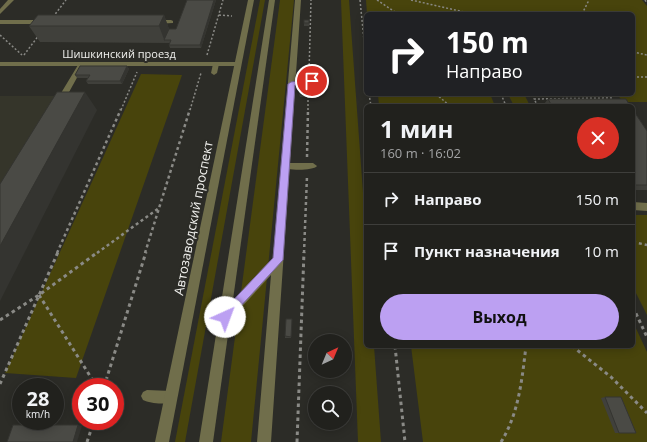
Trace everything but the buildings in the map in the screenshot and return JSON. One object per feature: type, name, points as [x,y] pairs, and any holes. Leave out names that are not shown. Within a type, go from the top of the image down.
[{"type":"street","name":"Автозаводский проспект","points":[[162,442],[251,0]]},
{"type":"street","points":[[206,442],[272,0]]},
{"type":"street","points":[[264,442],[298,0]]},
{"type":"street","name":"Шишкинский проезд","points":[[0,64],[237,64]]},
{"type":"street","points":[[225,317],[278,260]]},
{"type":"lane","points":[[0,12],[11,0]]},
{"type":"lane","points":[[0,22],[50,22]]},
{"type":"lane","points":[[144,22],[171,22]]},
{"type":"lane","points":[[211,63],[214,73]]},
{"type":"lane","points":[[56,109],[82,64]]},
{"type":"lane","points":[[291,84],[310,81]]},
{"type":"lane","points":[[285,166],[310,166]]},
{"type":"lane","points":[[635,206],[647,206]]},
{"type":"lane","points":[[147,396],[171,397]]},
{"type":"path","points":[[107,378],[160,207],[211,63],[223,0]]},
{"type":"path","points":[[297,442],[310,166],[311,0]]},
{"type":"path","points":[[360,0],[364,35]]},
{"type":"path","points":[[377,0],[395,12]]},
{"type":"path","points":[[412,0],[464,12]]},
{"type":"path","points":[[584,12],[589,0]]},
{"type":"path","points":[[219,16],[232,16]]},
{"type":"path","points":[[0,35],[35,64]]},
{"type":"path","points":[[635,52],[647,55]]},
{"type":"path","points":[[0,384],[140,64]]},
{"type":"path","points":[[635,77],[647,77]]},
{"type":"path","points":[[438,96],[448,104]]},
{"type":"path","points":[[537,104],[534,99],[613,98]]},
{"type":"path","points":[[0,320],[39,295],[160,207]]},
{"type":"path","points":[[635,242],[647,245]]},
{"type":"path","points":[[39,295],[91,378]]},
{"type":"path","points":[[635,315],[647,337]]},
{"type":"path","points":[[395,348],[405,442]]},
{"type":"path","points":[[501,442],[508,433],[520,387],[526,348]]},
{"type":"path","points":[[575,348],[595,363],[631,395],[647,413]]},
{"type":"path","points":[[87,442],[91,430]]},
{"type":"shaded area","points":[[260,0],[265,0],[185,442],[175,442]]},
{"type":"shaded area","points":[[280,0],[294,0],[251,442],[221,442]]},
{"type":"shaded area","points":[[341,0],[349,0],[364,206],[364,348],[374,348],[381,442],[358,442]]},
{"type":"shaded area","points":[[366,0],[642,0],[647,6],[647,102],[623,102],[618,96],[635,96],[635,12],[367,12]]},
{"type":"shaded area","points":[[141,74],[182,75],[76,378],[5,373]]},
{"type":"shaded area","points":[[0,96],[55,96],[0,187]]},
{"type":"shaded area","points":[[378,96],[491,96],[494,104],[379,104]]},
{"type":"shaded area","points":[[509,96],[525,96],[529,104],[513,104]]},
{"type":"shaded area","points":[[635,215],[647,215],[647,315],[635,291]]},
{"type":"shaded area","points":[[635,326],[647,352],[647,442],[423,442],[411,348],[635,348]]},
{"type":"route","points":[[225,317],[278,260],[291,84],[312,81]]}]
